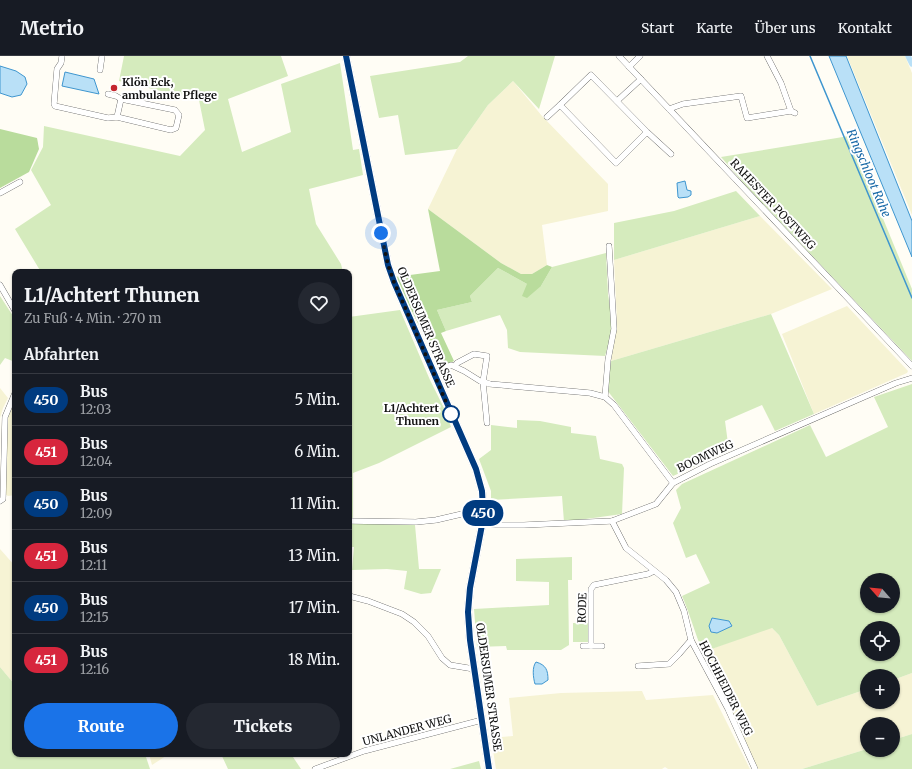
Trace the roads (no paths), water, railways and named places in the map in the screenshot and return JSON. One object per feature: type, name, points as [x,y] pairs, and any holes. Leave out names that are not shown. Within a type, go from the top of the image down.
[{"type":"main road","name":"OLDERSUMER STRASSE","points":[[346,56],[388,265],[433,373],[476,469],[482,491],[482,525],[470,588],[468,612],[474,669],[490,769]]},
{"type":"street","points":[[62,56],[61,63],[57,68],[54,104],[58,107],[171,130],[176,128],[179,114],[175,110],[121,99],[108,94]]},
{"type":"street","points":[[100,70],[102,56]]},
{"type":"street","name":"RAHESTER POSTWEG","points":[[619,56],[912,366]]},
{"type":"street","points":[[629,67],[640,56]]},
{"type":"street","points":[[669,108],[684,104],[741,96],[747,118],[793,112],[781,83],[767,56]]},
{"type":"street","points":[[547,118],[591,75],[647,132],[671,154]]},
{"type":"street","points":[[617,101],[640,79]]},
{"type":"street","points":[[117,118],[121,99]]},
{"type":"street","points":[[560,105],[616,163],[647,132]]},
{"type":"street","points":[[0,193],[20,182]]},
{"type":"street","points":[[606,397],[608,360],[614,330],[609,246]]},
{"type":"street","points":[[0,285],[12,306]]},
{"type":"street","points":[[456,366],[457,363],[474,354],[487,356],[483,382],[487,423]]},
{"type":"street","points":[[433,373],[448,366],[456,366],[483,382],[504,386],[590,394],[606,397],[614,405],[672,483]]},
{"type":"street","name":"BOOMWEG","points":[[482,525],[524,525],[612,521],[656,504],[672,483],[717,461],[896,383],[912,378]]},
{"type":"street","points":[[0,501],[3,499],[5,417],[12,400]]},
{"type":"street","points":[[352,521],[416,522],[436,520],[483,509]]},
{"type":"street","name":"HOCHHEIDER WEG","points":[[612,521],[626,548],[666,580],[676,592],[684,611],[691,640],[728,709],[755,769]]},
{"type":"street","name":"RODE","points":[[591,646],[591,589],[594,585],[648,574],[654,571]]},
{"type":"street","points":[[352,597],[368,601],[402,614],[414,622],[428,636],[442,658],[450,665],[474,669]]},
{"type":"street","points":[[638,666],[669,664],[691,640]]},
{"type":"street","points":[[584,646],[602,646]]},
{"type":"street","name":"UNLANDER WEG","points":[[352,755],[482,720]]},
{"type":"street","name":"UNLANDER WEG","points":[[315,769],[348,757]]},
{"type":"water","points":[[829,56],[846,56],[912,221],[912,257]]},
{"type":"water","points":[[0,66],[16,71],[25,77],[27,84],[21,95],[12,97],[0,93]]},
{"type":"water","points":[[65,72],[94,79],[99,94],[62,86]]},
{"type":"water","points":[[685,181],[687,190],[691,191],[691,195],[688,197],[679,198],[677,183]]},
{"type":"water","points":[[712,618],[729,621],[732,626],[717,633],[711,632],[709,626]]},
{"type":"water","points":[[536,662],[544,666],[548,673],[548,680],[542,684],[535,684],[533,672]]},
{"type":"waterway","name":"Ringschloot Rahe","points":[[810,56],[912,298]]},
{"type":"waterway","points":[[908,56],[912,64]]},
{"type":"place","name":"Klön Eck, ambulante Pflege","points":[[114,88]]},
{"type":"place","name":"L1/Achtert Thunen","points":[[451,414]]}]
